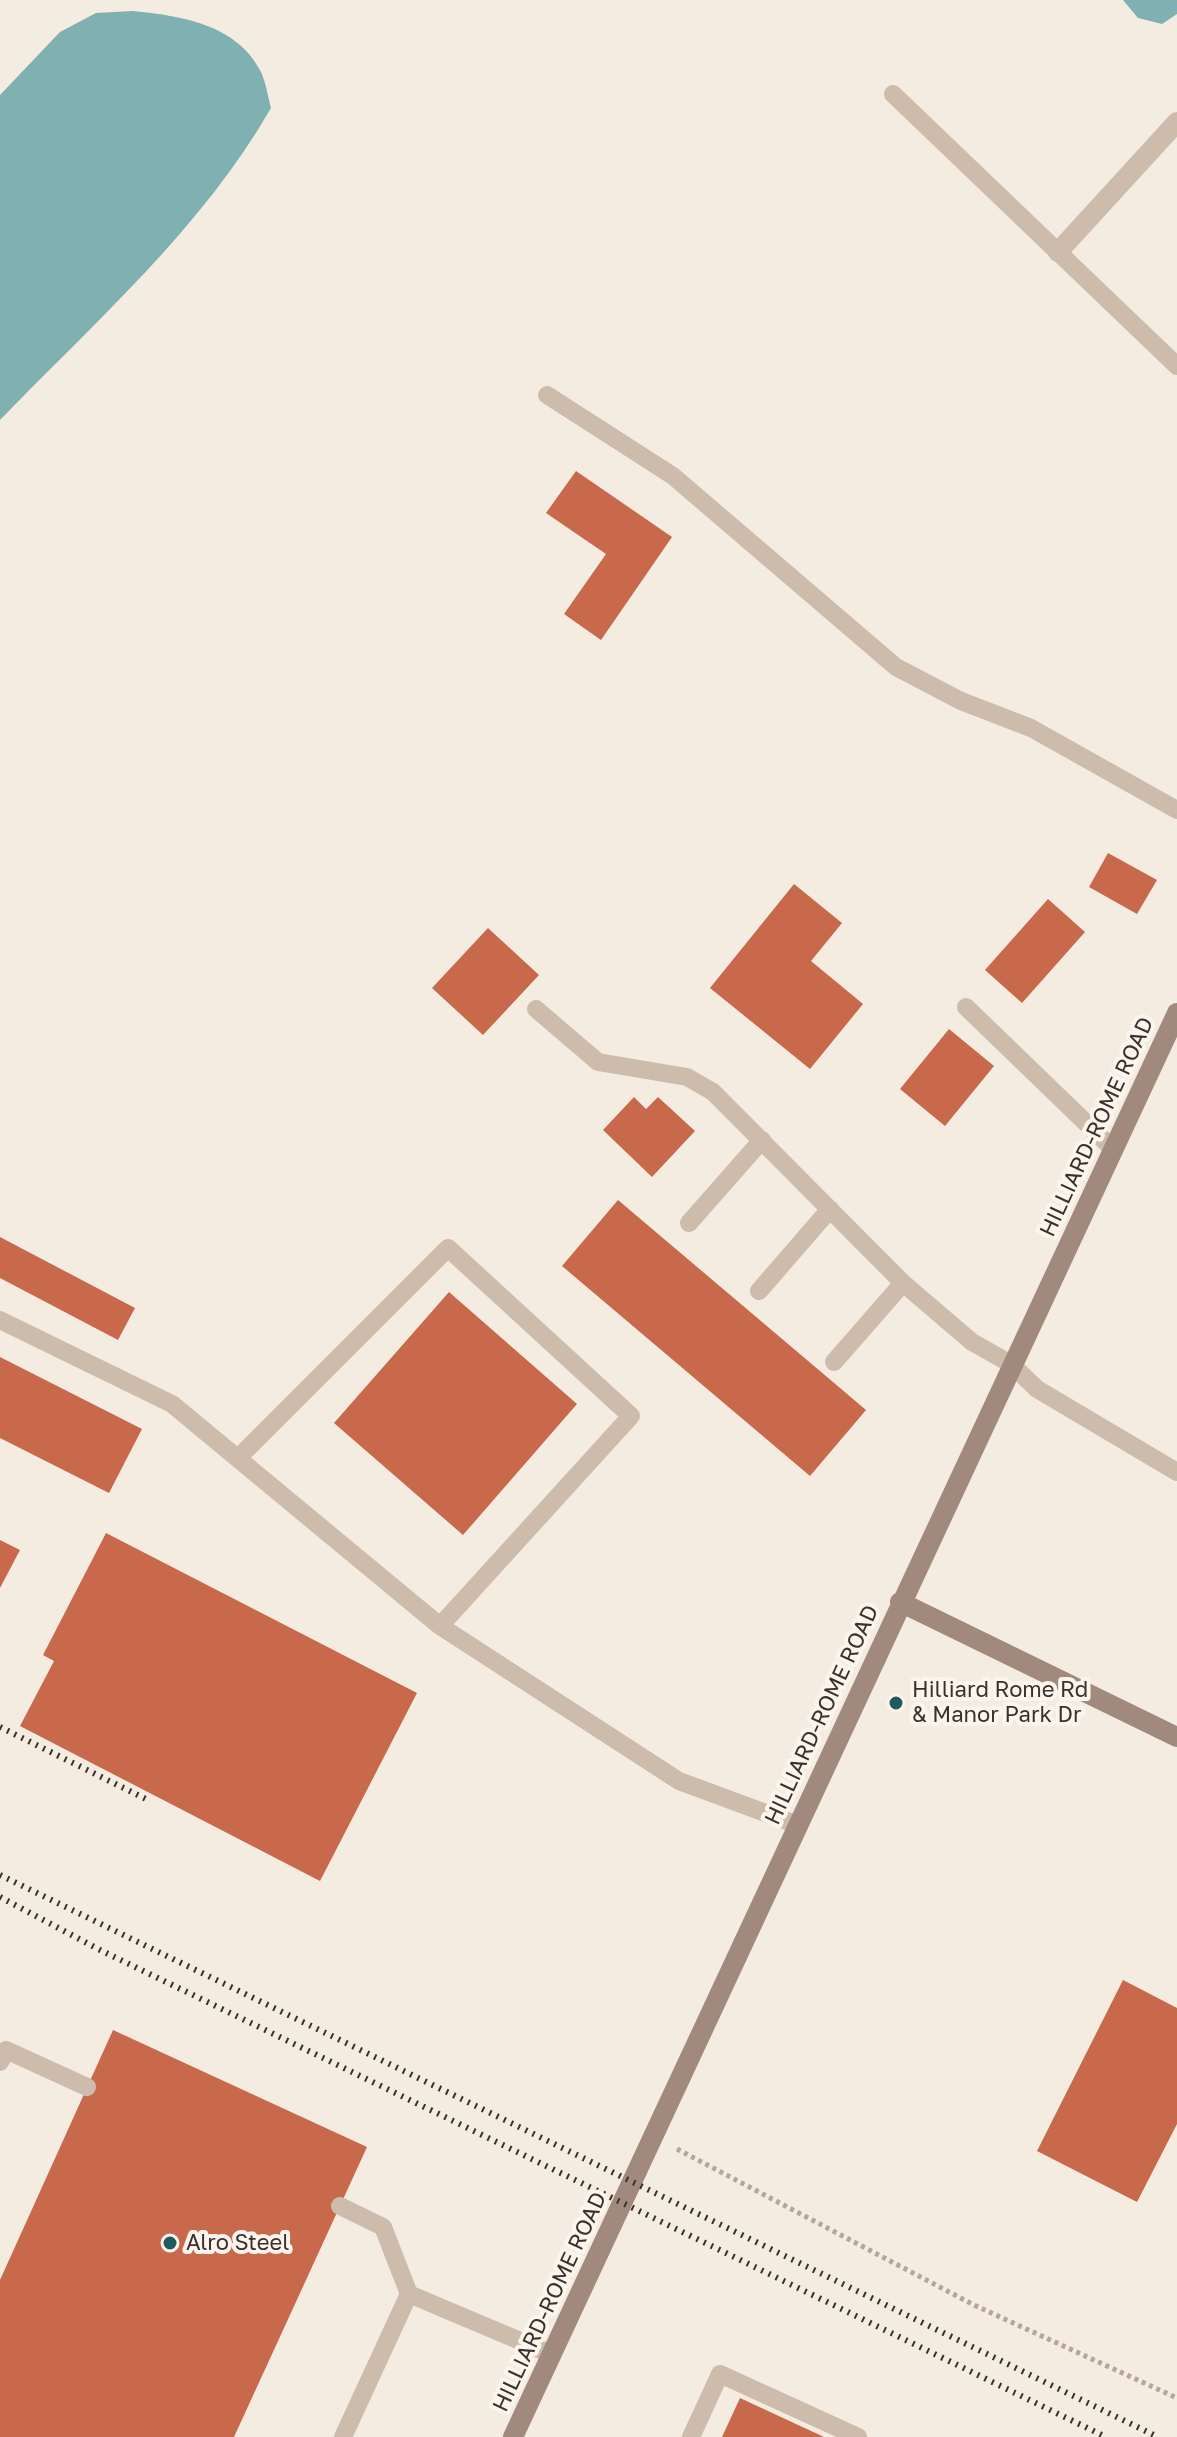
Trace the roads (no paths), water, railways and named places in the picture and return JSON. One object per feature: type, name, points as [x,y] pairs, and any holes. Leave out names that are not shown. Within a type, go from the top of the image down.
[{"type":"main road","name":"HILLIARD-ROME ROAD","points":[[513,2437],[1011,1364],[1113,1149],[1170,1047],[1177,1013]]},
{"type":"main road","points":[[900,1602],[1177,1737]]},
{"type":"street","points":[[1058,252],[1177,122]]},
{"type":"lane","points":[[893,94],[1177,366]]},
{"type":"lane","points":[[547,395],[673,476],[896,667],[961,701],[1031,728],[1177,810]]},
{"type":"lane","points":[[966,1007],[1113,1149]]},
{"type":"lane","points":[[536,1009],[598,1062],[644,1067],[687,1077],[713,1092],[903,1283],[972,1342],[1011,1364],[1037,1389],[1177,1472]]},
{"type":"lane","points":[[689,1223],[762,1140]]},
{"type":"lane","points":[[759,1291],[830,1209]]},
{"type":"lane","points":[[238,1458],[448,1248],[631,1416],[440,1626]]},
{"type":"lane","points":[[834,1362],[903,1283]]},
{"type":"lane","points":[[0,1320],[172,1404],[440,1626],[679,1781],[798,1825]]},
{"type":"lane","points":[[0,2062],[6,2050],[87,2087]]},
{"type":"lane","points":[[340,2206],[383,2227],[409,2294],[551,2354]]},
{"type":"lane","points":[[343,2437],[409,2294]]},
{"type":"lane","points":[[691,2437],[720,2374],[858,2437]]},
{"type":"water","points":[[1123,0],[1177,0],[1177,14],[1162,24],[1138,18]]},
{"type":"water","points":[[133,11],[206,25],[238,43],[261,72],[271,108],[244,152],[180,233],[110,310],[0,420],[0,95],[60,32],[96,13]]},
{"type":"railway","points":[[0,1727],[148,1800]]},
{"type":"railway","points":[[0,1875],[1158,2437]]},
{"type":"railway","points":[[0,1897],[98,1949],[1106,2437]]},
{"type":"place","name":"Hilliard Rome Rd & Manor Park Dr","points":[[896,1703]]},
{"type":"place","name":"Alro Steel","points":[[170,2243]]}]
